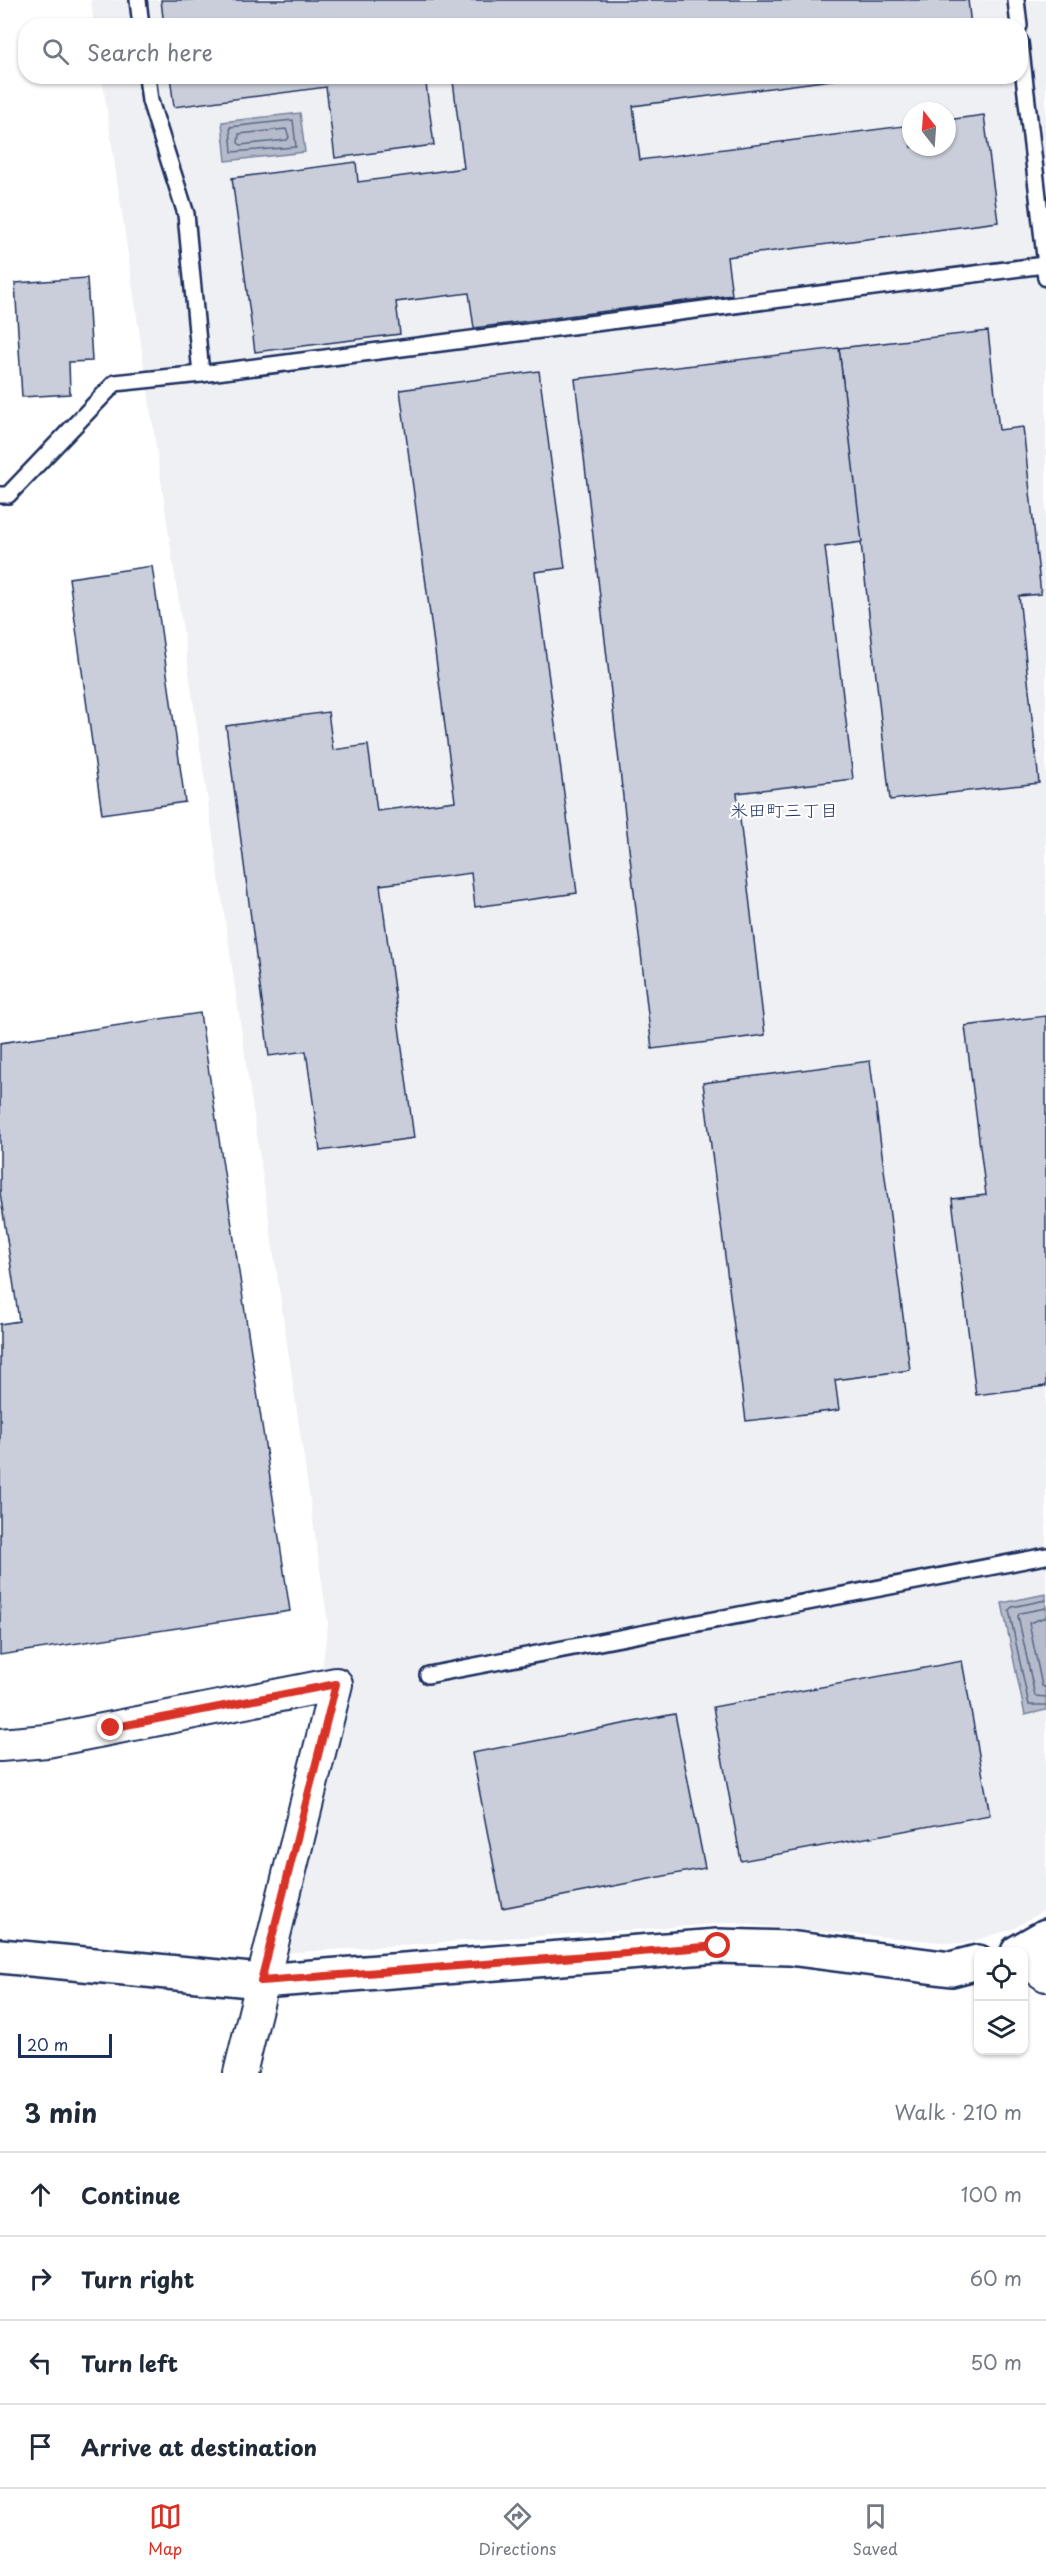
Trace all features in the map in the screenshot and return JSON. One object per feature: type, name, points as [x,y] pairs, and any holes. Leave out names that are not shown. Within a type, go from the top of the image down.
[{"type":"street","points":[[0,1744],[47,1741],[336,1684],[240,2073]]},
{"type":"street","points":[[1027,1947],[1046,1936]]},
{"type":"street","points":[[0,1956],[261,1981],[718,1946],[789,1948],[864,1960],[951,1969],[974,1963]]},
{"type":"street","points":[[1028,1962],[1046,1975]]},
{"type":"lane","points":[[138,0],[140,18]]},
{"type":"lane","points":[[1016,0],[1018,18]]},
{"type":"lane","points":[[148,84],[150,101],[186,214],[201,374]]},
{"type":"lane","points":[[0,495],[8,495],[115,383],[1045,269],[1025,84]]},
{"type":"lane","points":[[428,1675],[1046,1556]]},
{"type":"shaded area","points":[[91,0],[1046,0],[1046,1909],[1013,1929],[963,1944],[731,1923],[284,1953],[328,1624],[103,84],[1028,84],[1028,18],[93,18]]},
{"type":"water","points":[[300,113],[305,152],[226,161],[222,122]]},
{"type":"water","points":[[1046,1594],[1046,1710],[1025,1715],[1002,1603]]},
{"type":"building","points":[[161,0],[968,0],[970,18],[163,18]]},
{"type":"building","points":[[171,84],[426,84],[434,145],[335,158],[326,87],[174,107]]},
{"type":"building","points":[[453,84],[801,84],[633,106],[640,160],[902,126],[902,156],[956,156],[956,119],[984,115],[998,222],[727,257],[732,295],[474,328],[469,293],[396,302],[400,334],[255,352],[232,178],[356,162],[358,182],[464,168]]},
{"type":"building","points":[[87,278],[92,361],[69,362],[70,394],[22,397],[15,283]]},
{"type":"building","points":[[988,331],[999,430],[1023,427],[1041,594],[1019,596],[1039,783],[890,800],[839,348]]},
{"type":"building","points":[[839,348],[862,542],[825,547],[853,779],[737,793],[765,1035],[652,1049],[575,379]]},
{"type":"building","points":[[539,371],[565,568],[535,572],[577,893],[475,907],[471,873],[380,885],[414,1138],[320,1151],[306,1051],[269,1056],[226,726],[328,712],[333,750],[368,745],[377,811],[455,801],[400,390]]},
{"type":"building","points":[[152,566],[185,802],[102,814],[69,578]]},
{"type":"building","points":[[200,1013],[290,1611],[0,1655],[0,1324],[19,1321],[0,1192],[0,1043]]},
{"type":"building","points":[[1046,1016],[1046,1386],[976,1395],[952,1199],[986,1195],[965,1026]]},
{"type":"building","points":[[870,1061],[910,1370],[835,1380],[839,1410],[746,1421],[703,1083]]},
{"type":"building","points":[[962,1661],[990,1815],[741,1861],[713,1707]]},
{"type":"building","points":[[675,1714],[705,1868],[502,1908],[472,1753]]},
{"type":"district","name":"米田町三丁目","points":[[784,811]]},
{"type":"route","points":[[111,1728],[336,1684],[261,1981],[718,1946]]}]
